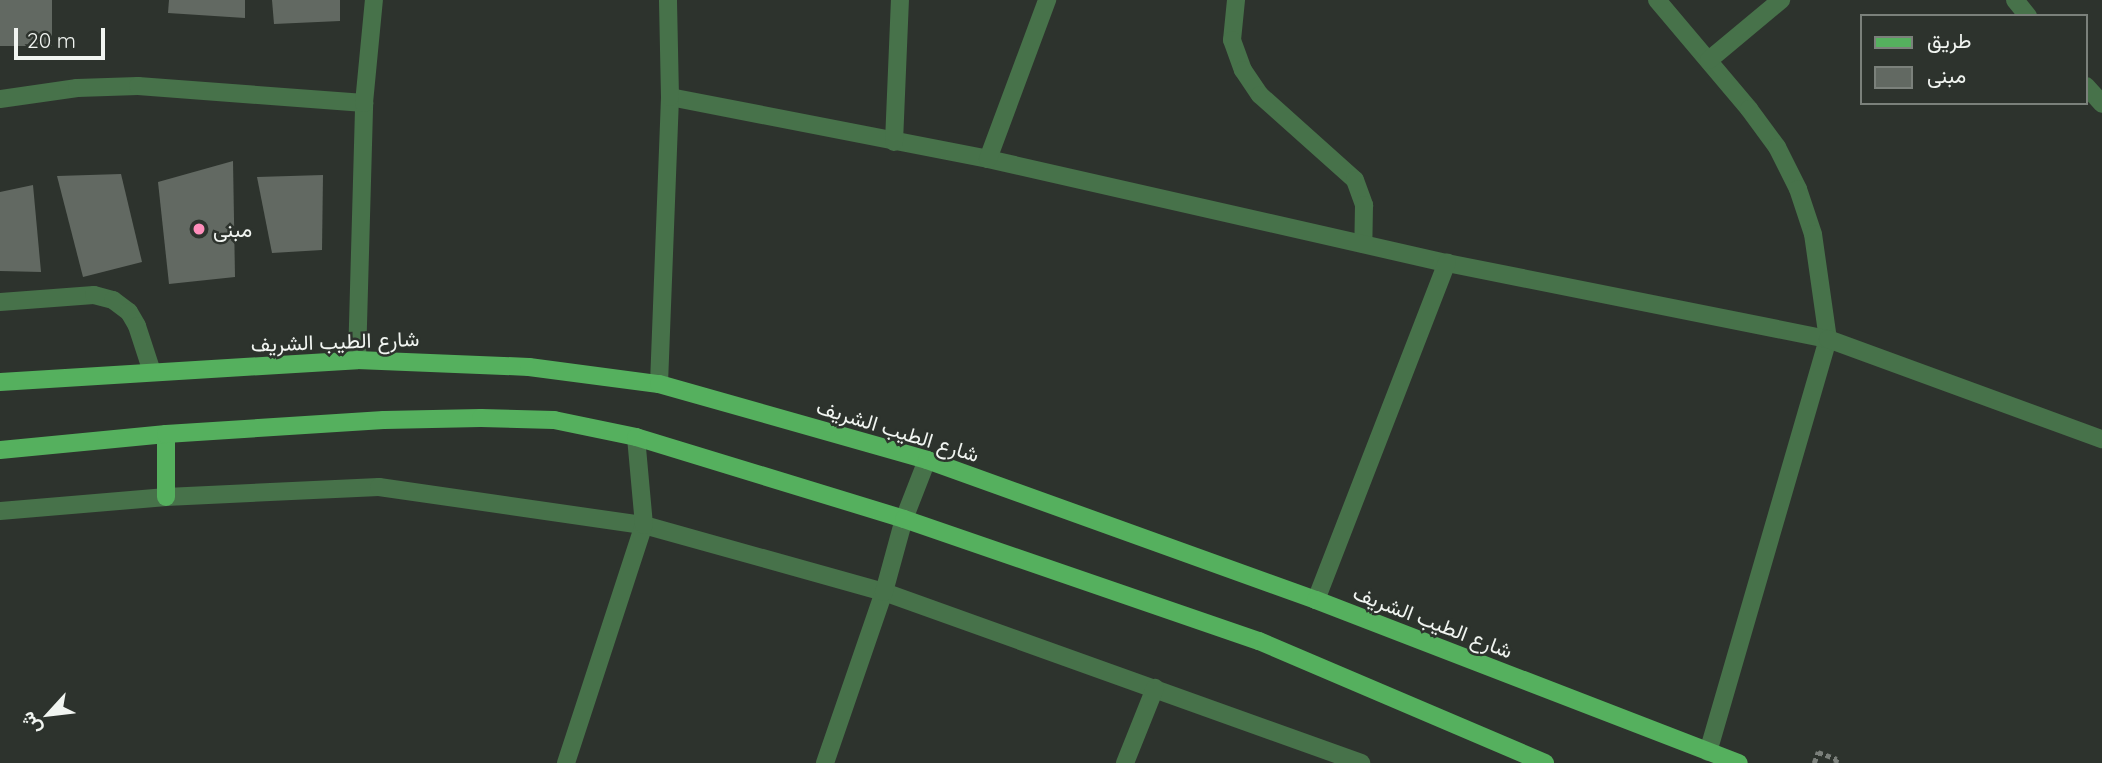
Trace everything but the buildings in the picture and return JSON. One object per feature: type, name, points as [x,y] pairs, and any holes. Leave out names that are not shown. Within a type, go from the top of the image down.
[{"type":"main road","name":"شارع الطيب الشريف","points":[[0,382],[357,360],[528,367],[659,384],[927,460],[1316,600],[1739,763]]},
{"type":"main road","points":[[0,450],[384,420],[554,420],[636,437],[904,519],[1259,642],[1545,763]]},
{"type":"main road","points":[[166,435],[166,497]]},
{"type":"street","points":[[357,360],[364,103],[374,0]]},
{"type":"street","points":[[659,384],[670,97],[668,0]]},
{"type":"street","points":[[894,142],[900,0]]},
{"type":"street","points":[[988,159],[1047,0]]},
{"type":"street","points":[[1236,0],[1232,40],[1242,70],[1260,95],[1355,180],[1364,205],[1363,244]]},
{"type":"street","points":[[1657,0],[1709,60],[1777,147],[1798,189],[1813,234],[1828,339],[1708,752]]},
{"type":"street","points":[[1709,60],[1781,0]]},
{"type":"street","points":[[2015,0],[2026,14]]},
{"type":"street","points":[[0,99],[77,88],[138,86],[364,103]]},
{"type":"street","points":[[2088,88],[2102,104]]},
{"type":"street","points":[[670,97],[988,159],[1447,263],[1828,339],[2102,439]]},
{"type":"street","points":[[1316,600],[1447,263]]},
{"type":"street","points":[[0,302],[94,295],[113,300],[129,312],[137,326],[152,372]]},
{"type":"street","points":[[566,763],[644,526],[636,437]]},
{"type":"street","points":[[825,763],[884,592],[904,519],[927,460]]},
{"type":"street","points":[[0,511],[166,497],[379,487],[644,526],[884,592],[1361,763]]},
{"type":"street","points":[[1125,763],[1155,688]]},
{"type":"path","points":[[1814,763],[1818,752],[1836,761]]},
{"type":"place","name":"مبنى","points":[[199,229]]}]
